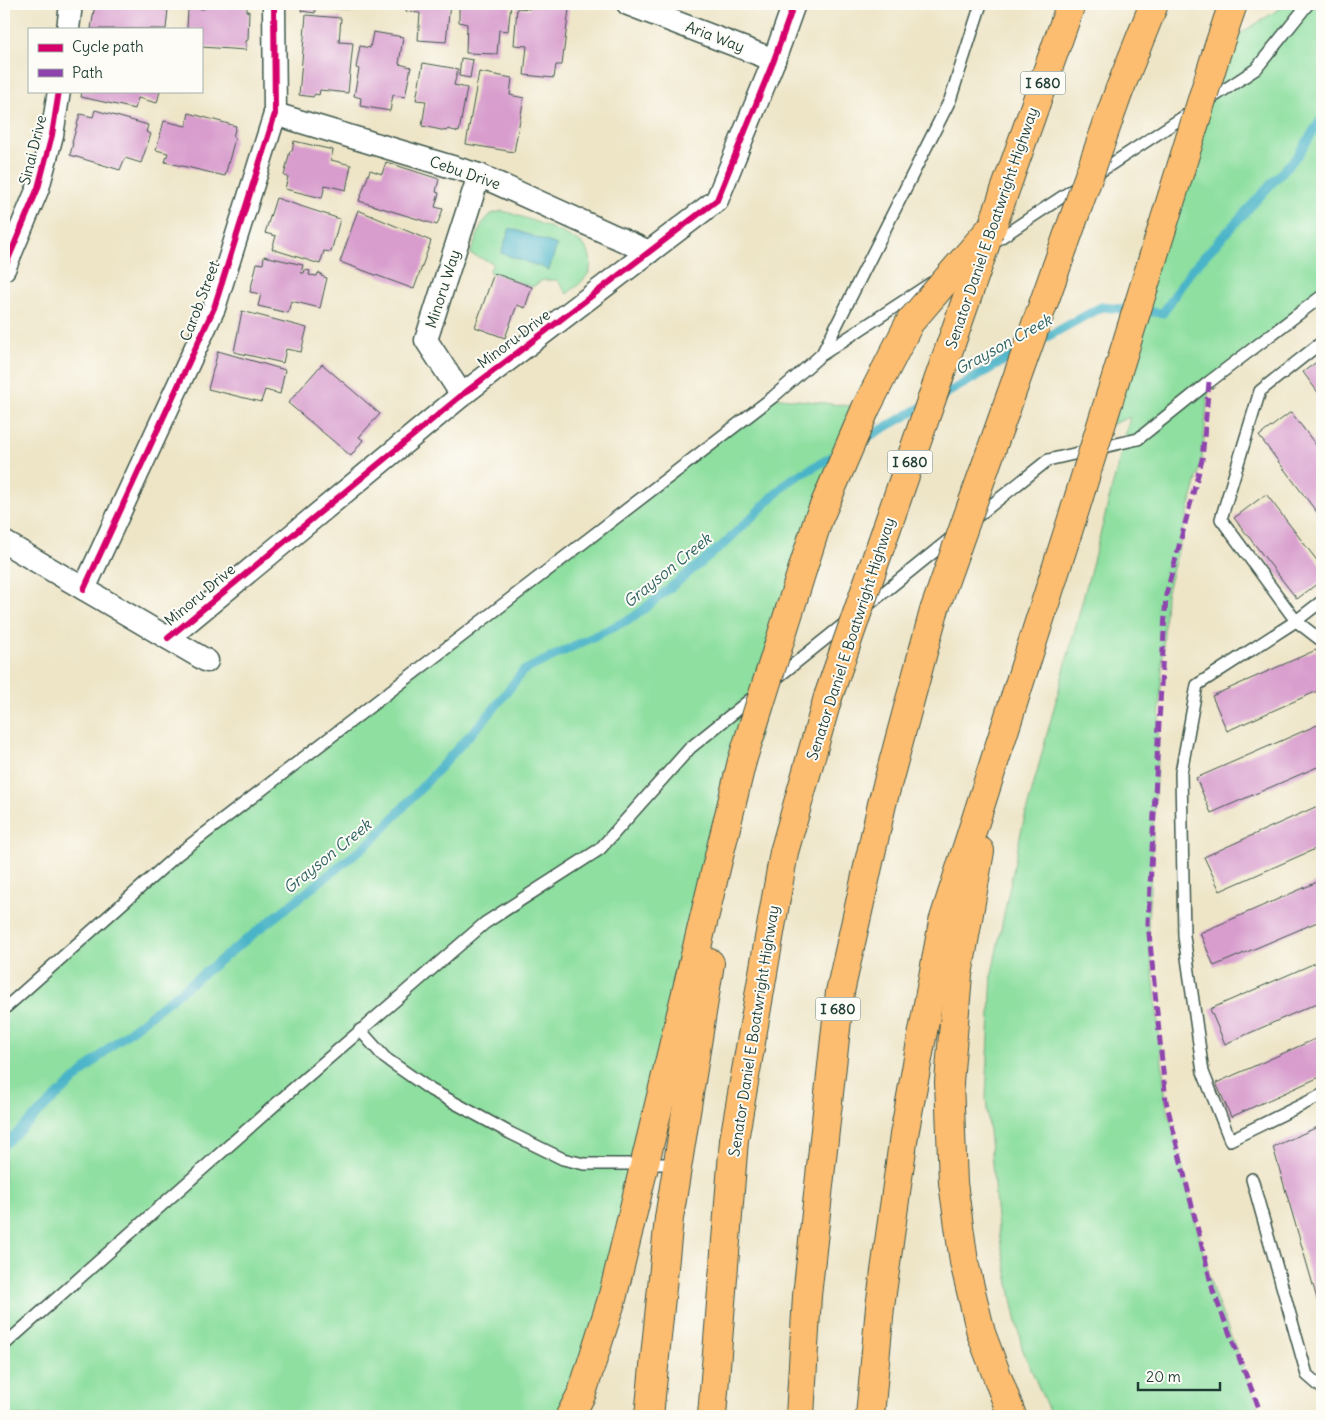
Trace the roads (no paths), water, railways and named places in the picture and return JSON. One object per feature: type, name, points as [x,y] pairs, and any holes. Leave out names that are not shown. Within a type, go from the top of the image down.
[{"type":"highway","name":"Senator Daniel E Boatwright Highway","points":[[712,1416],[734,1140],[784,852],[828,697],[1014,162],[1071,4]]},
{"type":"highway","name":"I 680","points":[[800,1416],[807,1296],[840,992],[882,804],[934,611],[1119,91],[1154,4]]},
{"type":"highway","points":[[870,1416],[880,1307],[904,1135],[942,922],[1074,516],[1233,4]]},
{"type":"highway","points":[[570,1416],[582,1393],[612,1298],[742,761],[818,520],[866,408],[910,322],[992,227]]},
{"type":"highway","points":[[649,1416],[669,1218],[742,761]]},
{"type":"highway","points":[[994,761],[958,975],[949,1082],[953,1183],[964,1262],[981,1333],[1012,1416]]},
{"type":"street","points":[[68,28],[71,4]]},
{"type":"street","name":"Carob Street","points":[[84,589],[214,308],[275,114],[274,4]]},
{"type":"street","name":"Aria Way","points":[[628,4],[774,60]]},
{"type":"street","name":"Minoru Drive","points":[[168,638],[462,395],[717,200],[774,60],[794,4]]},
{"type":"street","name":"Sinai Drive","points":[[4,270],[38,188],[52,135],[59,92]]},
{"type":"street","name":"Cebu Drive","points":[[275,114],[479,175],[649,252]]},
{"type":"street","name":"Minoru Way","points":[[462,395],[426,340],[479,175]]},
{"type":"street","points":[[4,542],[207,662]]},
{"type":"lane","points":[[822,354],[950,100],[981,4]]},
{"type":"lane","points":[[4,1009],[177,855],[773,397],[822,354],[1256,70],[1308,4]]},
{"type":"lane","points":[[4,1345],[360,1030],[485,923],[600,849],[690,748],[1048,460],[1138,439],[1322,296]]},
{"type":"lane","points":[[1322,342],[1260,391],[1221,519],[1296,621],[1322,641]]},
{"type":"lane","points":[[1322,601],[1296,621],[1197,685],[1181,773],[1184,936],[1203,1072],[1230,1140],[1322,1095]]},
{"type":"lane","points":[[360,1030],[385,1058],[431,1090],[510,1134],[563,1159],[584,1164],[678,1164]]},
{"type":"lane","points":[[1252,1179],[1307,1374],[1322,1388]]},
{"type":"water","points":[[510,228],[557,245],[549,270],[501,253]]},
{"type":"waterway","name":"Grayson Creek","points":[[1036,343],[1101,307],[1163,313],[1190,272],[1298,155],[1322,118]]},
{"type":"waterway","name":"Grayson Creek","points":[[940,397],[1018,353]]},
{"type":"waterway","name":"Grayson Creek","points":[[859,442],[922,407]]},
{"type":"waterway","name":"Grayson Creek","points":[[4,1145],[110,1047],[374,839],[492,711],[523,671],[634,617],[723,545],[789,481],[839,453]]}]
